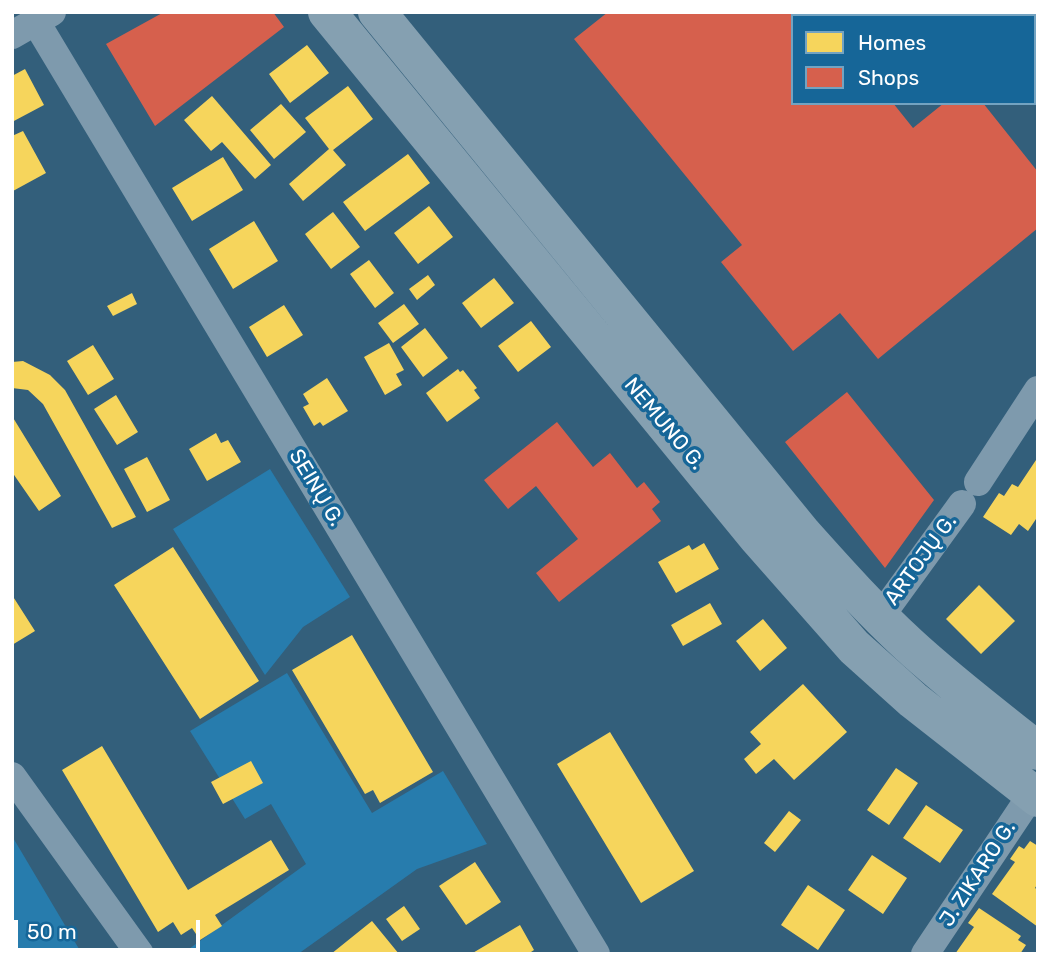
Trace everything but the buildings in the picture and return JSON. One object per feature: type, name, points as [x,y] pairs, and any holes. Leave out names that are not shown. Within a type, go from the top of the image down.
[{"type":"main road","name":"NEMUNO G.","points":[[327,12],[757,537],[855,647],[969,746],[1035,796]]},
{"type":"main road","name":"NEMUNO G.","points":[[377,12],[765,490],[908,645],[1038,751]]},
{"type":"main road","points":[[882,673],[908,645]]},
{"type":"street","name":"SEINŲ G.","points":[[33,23],[596,954]]},
{"type":"street","name":"ARTOJŲ G.","points":[[880,617],[970,493],[1038,390]]},
{"type":"street","points":[[12,776],[140,954]]},
{"type":"street","name":"J. ZIKARO G.","points":[[925,954],[1035,796]]},
{"type":"shaded area","points":[[270,469],[350,597],[303,627],[265,675],[173,529]]},
{"type":"shaded area","points":[[287,673],[372,813],[443,771],[487,844],[417,869],[298,954],[182,954],[306,864],[271,804],[245,819],[190,731]]},
{"type":"shaded area","points":[[12,836],[82,954],[12,954]]}]
